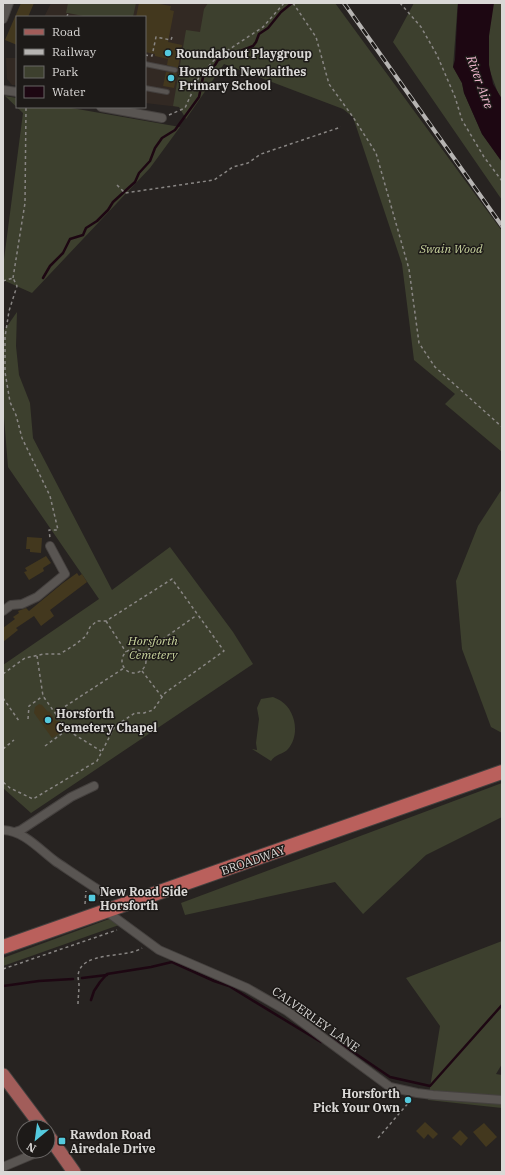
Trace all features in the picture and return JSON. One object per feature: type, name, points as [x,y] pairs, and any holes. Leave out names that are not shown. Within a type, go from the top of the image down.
[{"type":"highway","name":"BROADWAY","points":[[3,946],[502,772]]},
{"type":"main road","points":[[3,1076],[36,1119]]},
{"type":"main road","points":[[56,1150],[74,1172]]},
{"type":"street","points":[[3,20],[8,3]]},
{"type":"street","points":[[3,90],[16,92]]},
{"type":"street","points":[[112,108],[134,110],[162,118]]},
{"type":"street","points":[[3,610],[11,605],[22,604],[37,597],[65,574],[50,546]]},
{"type":"street","points":[[15,832],[21,830],[71,797],[94,786]]},
{"type":"street","points":[[3,830],[15,832],[102,892]]},
{"type":"street","name":"CALVERLEY LANE","points":[[106,910],[159,950],[247,988],[287,1011],[390,1087],[417,1093],[502,1100]]},
{"type":"street","points":[[3,1167],[22,1159]]},
{"type":"lane","points":[[146,64],[174,70]]},
{"type":"lane","points":[[146,88],[167,92]]},
{"type":"path","points":[[162,118],[185,108],[199,77],[216,58],[263,27],[284,3]]},
{"type":"path","points":[[293,3],[316,38],[329,84],[353,117],[376,153],[409,269],[419,343],[435,367],[502,427]]},
{"type":"path","points":[[400,3],[421,27],[434,50],[462,120],[484,157],[502,181]]},
{"type":"path","points":[[146,55],[152,56],[156,37],[171,40],[172,34]]},
{"type":"path","points":[[26,108],[25,203],[13,278],[17,286],[9,311],[5,337],[6,372],[10,402],[16,415],[22,438],[50,496],[58,530],[49,530],[50,546]]},
{"type":"path","points":[[117,185],[125,193],[214,180],[233,167],[248,163],[261,154],[341,127]]},
{"type":"path","points":[[3,281],[13,278]]},
{"type":"path","points":[[3,674],[25,658],[44,654],[60,654],[86,636],[90,627],[97,621],[106,621],[172,579],[224,651],[164,693],[153,710],[135,714],[115,726],[96,761],[33,799],[10,788],[3,782]]},
{"type":"path","points":[[143,652],[198,615]]},
{"type":"path","points":[[106,621],[126,652]]},
{"type":"path","points":[[133,648],[143,652],[146,664],[142,671],[130,673],[124,668],[122,662],[126,652],[133,648]]},
{"type":"path","points":[[37,656],[43,696],[67,730],[101,751]]},
{"type":"path","points":[[55,713],[124,668]]},
{"type":"path","points":[[142,671],[162,697]]},
{"type":"path","points":[[28,719],[29,706],[43,696]]},
{"type":"path","points":[[3,698],[20,721]]},
{"type":"path","points":[[45,746],[67,730]]},
{"type":"path","points":[[3,749],[14,740]]},
{"type":"path","points":[[3,969],[126,926]]},
{"type":"path","points":[[78,1004],[78,976],[83,964],[92,959],[137,952],[148,942]]},
{"type":"path","points":[[378,1138],[417,1093]]},
{"type":"shaded area","name":"Horsforth Newlaithes Primary School","points":[[51,3],[273,3],[179,107],[146,103],[146,16],[44,16]]},
{"type":"shaded area","points":[[6,58],[16,58],[16,85],[12,85],[7,79]]},
{"type":"green space","points":[[68,3],[136,3],[133,16],[83,16],[66,13]]},
{"type":"green space","name":"Swain Wood","points":[[208,3],[335,3],[502,231],[502,452],[445,404],[455,394],[414,360],[402,264],[353,117],[343,109],[224,64],[186,119],[179,107],[173,106],[186,30],[200,32],[204,9]]},
{"type":"green space","points":[[414,3],[458,3],[453,67],[462,83],[464,93],[482,134],[502,162],[502,200],[393,42]]},
{"type":"green space","points":[[492,3],[502,3],[502,104],[480,44]]},
{"type":"green space","points":[[5,96],[16,98],[16,106]]},
{"type":"green space","points":[[18,108],[72,108],[180,127],[150,168],[32,293],[3,280],[3,267],[23,113]]},
{"type":"green space","name":"Horsforth Cemetery","points":[[17,312],[16,346],[19,375],[30,403],[33,438],[112,590],[170,547],[233,632],[253,664],[31,813],[3,788],[3,665],[99,599],[8,467],[3,405],[3,332]]},
{"type":"green space","points":[[502,489],[502,733],[491,727],[462,649],[456,581],[478,526]]},
{"type":"green space","points":[[273,697],[286,705],[290,711],[295,724],[295,730],[292,743],[288,749],[271,761],[252,749],[257,750],[256,743],[259,719],[257,708],[261,699]]},
{"type":"green space","points":[[502,783],[502,817],[426,855],[363,914],[335,882],[185,915],[181,903]]},
{"type":"green space","points":[[112,918],[119,925],[3,966],[3,958]]},
{"type":"green space","points":[[502,941],[502,1064],[496,1074],[502,1075],[502,1108],[428,1100],[440,1026],[406,978]]},
{"type":"water","name":"River Aire","points":[[458,3],[494,3],[489,36],[489,65],[493,84],[502,99],[502,162],[482,134],[464,93],[462,83],[453,67],[455,60]]},
{"type":"building","points":[[21,3],[34,3],[28,16],[16,16],[16,45],[5,40]]},
{"type":"building","points":[[139,3],[154,3],[171,6],[170,10],[174,11],[168,42],[182,45],[178,68],[167,65],[168,59],[146,52],[146,16],[136,16]]},
{"type":"building","points":[[166,72],[177,73],[174,88],[163,86]]},
{"type":"building","points":[[27,537],[42,538],[41,553],[30,552],[30,549],[26,549]]},
{"type":"building","points":[[46,556],[51,563],[43,568],[44,571],[29,580],[24,572],[27,571],[25,568]]},
{"type":"building","points":[[77,573],[79,576],[82,574],[87,582],[50,610],[54,616],[41,626],[34,616],[16,628],[18,630],[3,642],[3,628],[15,619],[13,617],[19,613],[18,611],[26,608],[29,611]]},
{"type":"building","name":"Horsforth Cemetery Chapel","points":[[39,704],[42,705],[48,712],[49,711],[56,721],[59,721],[65,730],[52,738],[34,713],[35,707]]},
{"type":"building","points":[[425,1122],[438,1134],[433,1139],[428,1134],[424,1139],[416,1131]]},
{"type":"building","points":[[484,1123],[497,1137],[486,1147],[473,1132]]},
{"type":"building","points":[[460,1130],[468,1138],[461,1146],[452,1138]]},
{"type":"waterway","points":[[43,278],[50,266],[63,253],[70,239],[83,235],[86,228],[97,221],[108,210],[113,202],[135,182],[139,173],[150,161],[155,148],[162,138],[175,130],[199,97],[203,77],[206,72],[215,65],[218,60],[253,46],[259,34],[268,28],[281,12],[292,3]]},
{"type":"waterway","points":[[91,1000],[94,991],[107,974],[172,962],[214,981],[229,986],[321,1042]]},
{"type":"waterway","points":[[82,978],[107,975]]},
{"type":"waterway","points":[[3,986],[39,981],[73,979]]},
{"type":"waterway","points":[[331,1037],[390,1077],[430,1086],[502,1005]]},
{"type":"railway","points":[[344,3],[502,226]]},
{"type":"place","name":"Roundabout Playgroup","points":[[168,53]]},
{"type":"place","name":"Horsforth Newlaithes Primary School","points":[[171,78]]},
{"type":"place","name":"Horsforth Cemetery Chapel","points":[[48,720]]},
{"type":"place","name":"New Road Side Horsforth","points":[[92,898]]},
{"type":"place","name":"Horsforth Pick Your Own","points":[[408,1100]]},
{"type":"place","name":"Rawdon Road Airedale Drive","points":[[62,1141]]}]
